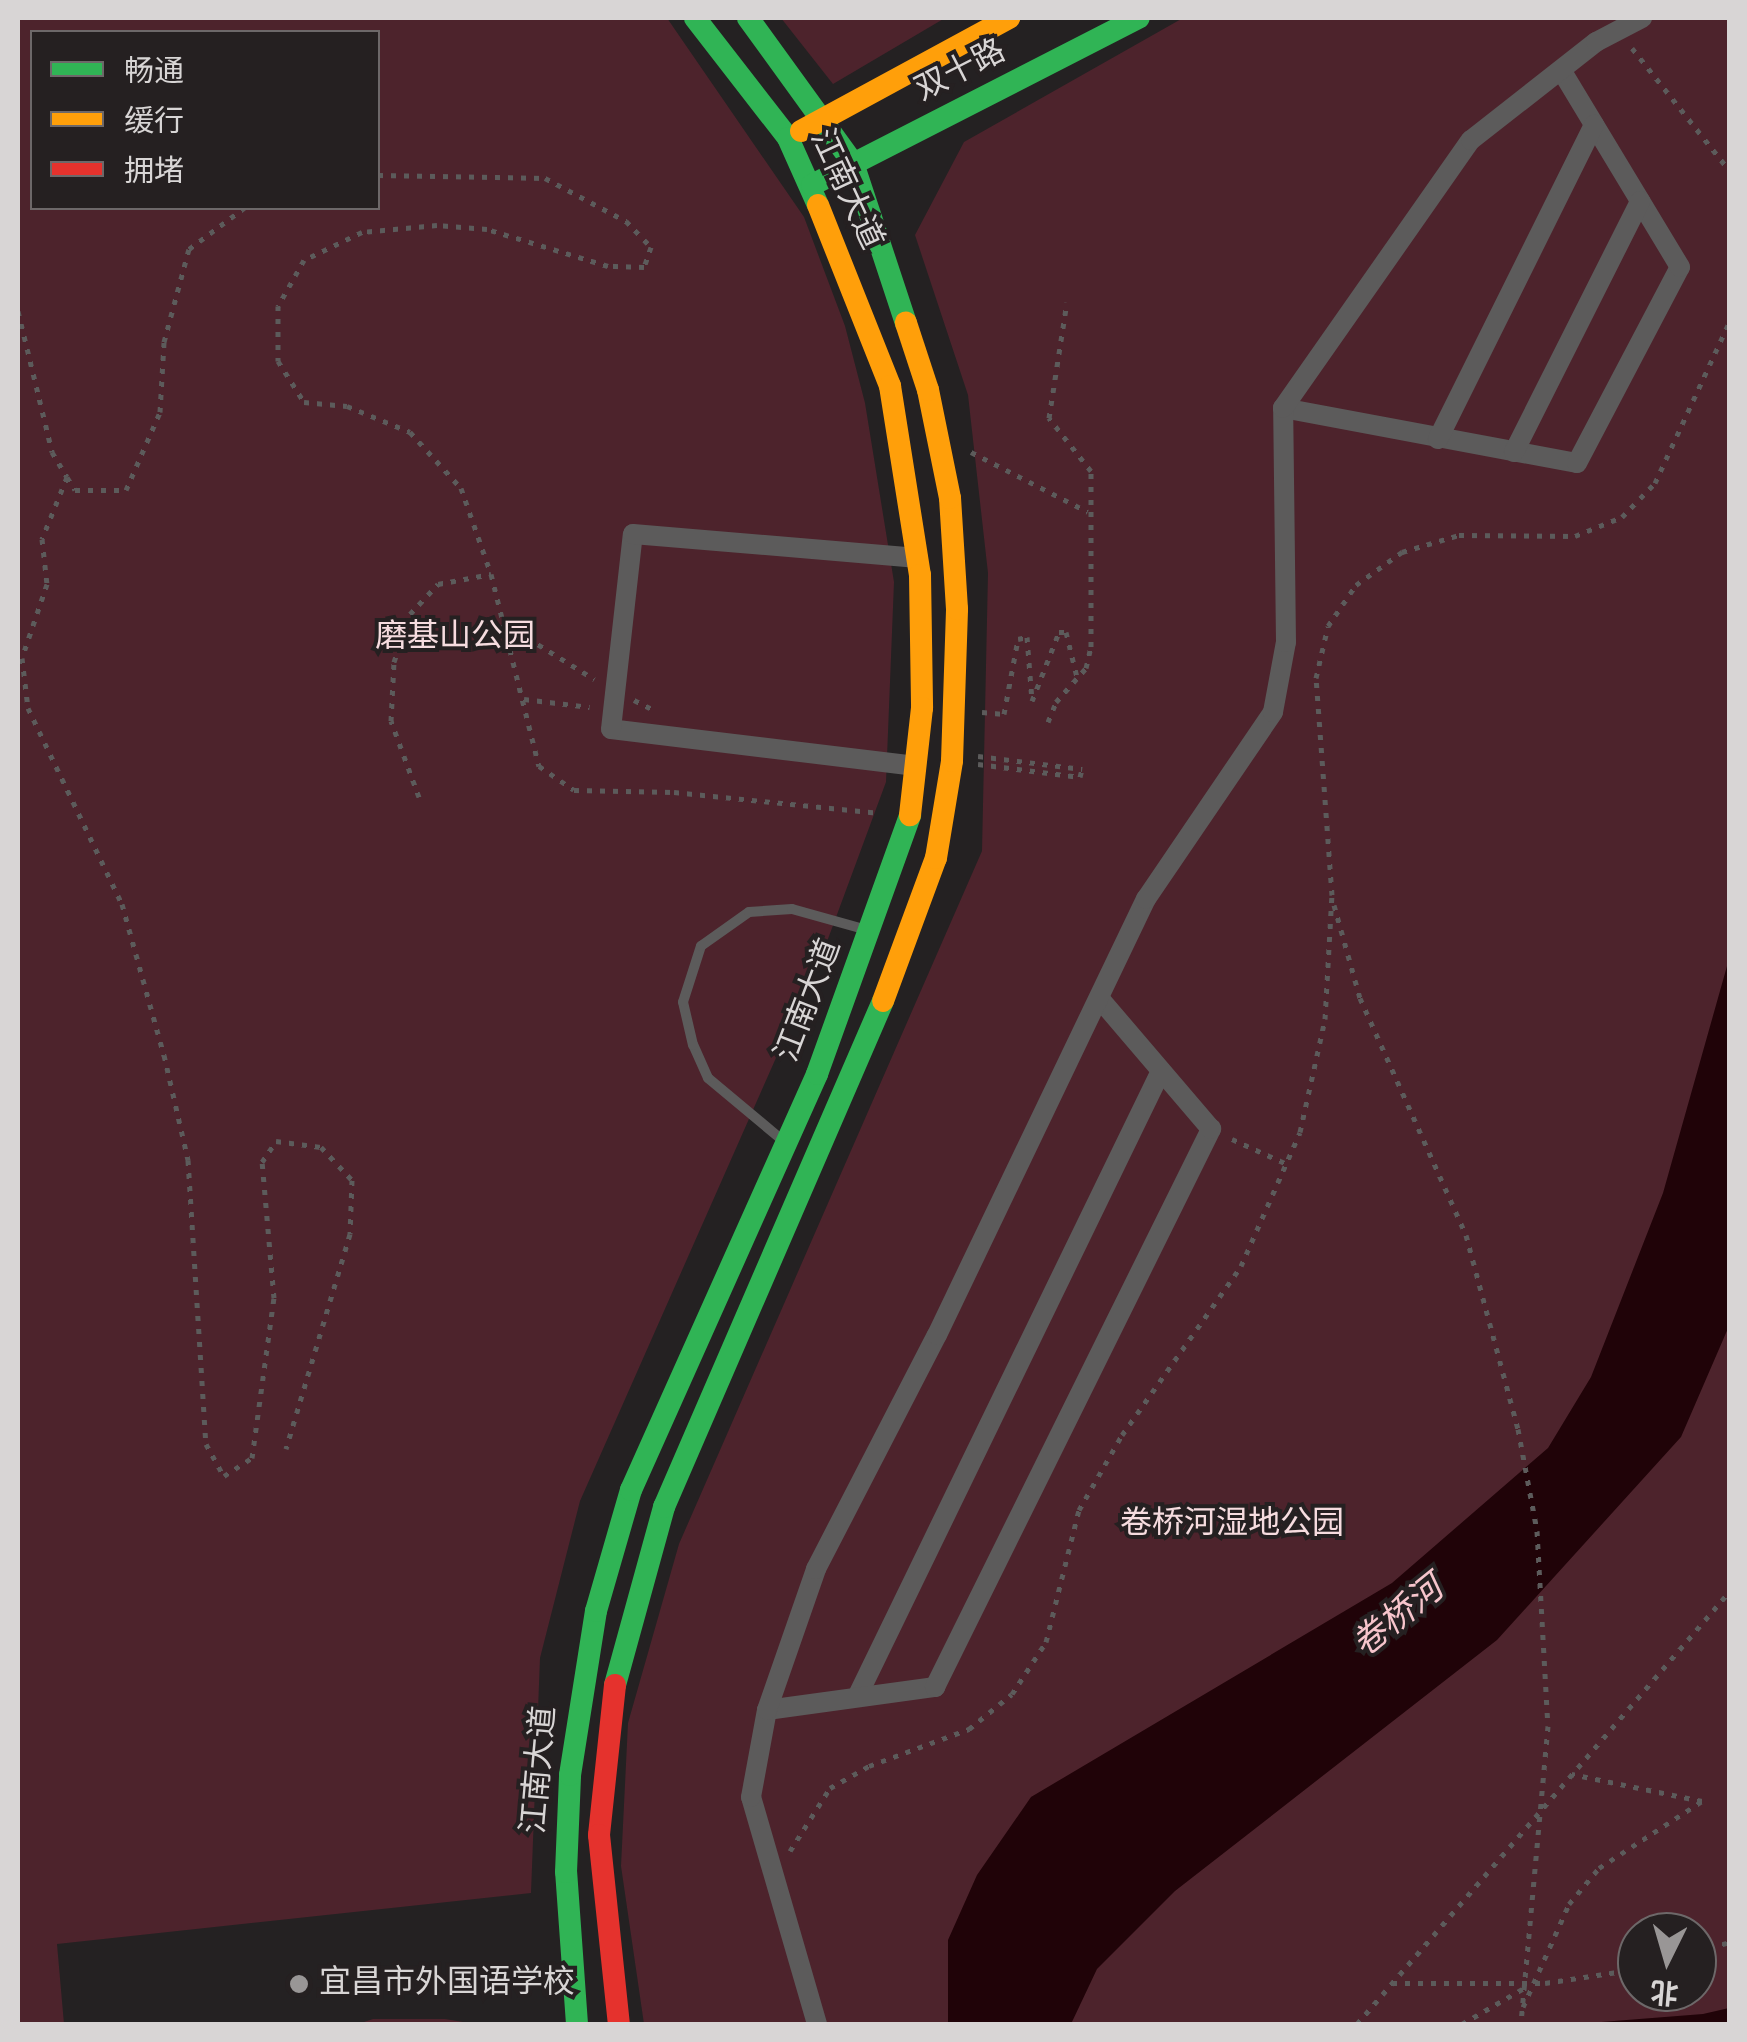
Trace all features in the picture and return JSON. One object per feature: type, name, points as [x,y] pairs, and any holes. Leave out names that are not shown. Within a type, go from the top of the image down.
[{"type":"main road","name":"江南大道","points":[[577,2024],[566,1872],[570,1775],[596,1611],[630,1490],[785,1143],[872,931],[910,816],[922,708],[918,558],[890,386],[812,185],[788,138],[696,18]]},
{"type":"main road","name":"江南大道","points":[[619,2024],[598,1835],[606,1729],[626,1622],[664,1507],[895,974],[936,858],[952,761],[957,609],[950,498],[904,308],[852,163],[824,118],[748,18]]},
{"type":"main road","name":"双十路","points":[[788,138],[1009,18]]},
{"type":"main road","name":"双十路","points":[[812,185],[1139,18]]},
{"type":"street","points":[[816,2024],[751,1797],[767,1710],[816,1570],[1146,899],[1272,712],[1286,642],[1283,408],[1471,140],[1561,70],[1642,18]]},
{"type":"street","points":[[1283,408],[1577,464],[1680,266],[1561,70]]},
{"type":"street","points":[[1438,439],[1594,125]]},
{"type":"street","points":[[1514,452],[1640,200]]},
{"type":"street","points":[[916,766],[611,730],[632,534],[918,558]]},
{"type":"street","points":[[767,1710],[935,1686],[1211,1129],[1100,998]]},
{"type":"street","points":[[857,1697],[1162,1071]]},
{"type":"lane","points":[[785,1143],[708,1078],[693,1045],[683,1002],[701,946],[749,912],[792,910],[872,931]]},
{"type":"path","points":[[1618,30],[1730,171]]},
{"type":"path","points":[[380,175],[545,178],[626,220],[651,247],[644,267],[608,266],[487,229],[437,225],[362,232],[304,260],[278,306],[278,361],[304,402],[346,406],[410,432],[460,488],[491,574],[538,766],[574,790],[674,792],[910,816]]},
{"type":"path","points":[[18,312],[52,452],[67,478],[75,490],[126,490],[160,412],[164,342],[189,249],[241,210]]},
{"type":"path","points":[[1048,722],[1091,647],[1085,457],[1050,418],[1067,302]]},
{"type":"path","points":[[788,1857],[830,1788],[869,1766],[969,1729],[1012,1694],[1046,1642],[1080,1510],[1122,1436],[1241,1266],[1286,1164],[1300,1132],[1325,1020],[1332,895],[1316,678],[1328,626],[1356,585],[1402,552],[1459,535],[1576,536],[1622,517],[1655,483],[1730,321]]},
{"type":"path","points":[[937,434],[1088,512]]},
{"type":"path","points":[[67,478],[42,539],[47,584],[22,658],[28,708],[122,904],[164,1055],[188,1160],[206,1444],[224,1476],[252,1458],[274,1298],[262,1162],[276,1141],[320,1147],[352,1180],[350,1234],[286,1449]]},
{"type":"path","points":[[419,797],[391,721],[394,662],[410,614],[438,584],[491,574]]},
{"type":"path","points":[[504,624],[601,683]]},
{"type":"path","points":[[954,710],[1004,714],[1018,640],[1028,636],[1032,701],[1059,632],[1066,632],[1077,676]]},
{"type":"path","points":[[618,692],[667,717]]},
{"type":"path","points":[[952,761],[1080,777],[1082,768]]},
{"type":"path","points":[[1332,895],[1360,998],[1432,1148],[1466,1236],[1518,1428],[1536,1531],[1548,1726],[1521,2024]]},
{"type":"path","points":[[1211,1129],[1286,1164]]},
{"type":"path","points":[[1357,2024],[1730,1591]]},
{"type":"path","points":[[1520,2013],[1568,1904],[1598,1868],[1702,1801],[1572,1774]]},
{"type":"path","points":[[1462,2024],[1510,1991],[1617,1972]]},
{"type":"path","points":[[1392,1983],[1545,1982]]},
{"type":"green space","name":"磨基山公园","points":[[18,18],[667,18],[804,217],[845,326],[865,403],[894,582],[886,782],[825,947],[580,1501],[540,1658],[531,1893],[57,1944],[64,2024],[18,2024]]},
{"type":"green space","points":[[781,18],[945,18],[833,84]]},
{"type":"green space","name":"卷桥河湿地公园","points":[[1183,18],[1729,18],[1729,2024],[644,2024],[621,1866],[628,1723],[679,1544],[982,851],[988,573],[968,395],[915,235],[964,142]]},
{"type":"green space","points":[[373,2019],[445,2019],[475,2024],[358,2024]]},
{"type":"water","name":"卷桥河","points":[[1729,959],[1729,1326],[1681,1437],[1497,1640],[1175,1891],[1097,1969],[1071,2024],[948,2024],[948,1940],[977,1875],[1031,1797],[1392,1583],[1548,1448],[1591,1377],[1663,1193]]},
{"type":"water","points":[[1729,2008],[1729,2024],[1576,2024],[1703,2014]]},
{"type":"traffic: fast","points":[[695,18],[788,138],[818,205]]},
{"type":"traffic: fast","points":[[748,18],[853,163],[906,323]]},
{"type":"traffic: fast","points":[[812,185],[1139,18]]},
{"type":"traffic: fast","points":[[577,2024],[566,1872],[570,1775],[596,1611],[631,1490],[817,1074],[910,815]]},
{"type":"traffic: fast","points":[[615,1685],[664,1507],[883,1001]]},
{"type":"traffic: slow","points":[[801,131],[1009,18]]},
{"type":"traffic: slow","points":[[818,205],[890,386],[920,575],[922,708],[910,815]]},
{"type":"traffic: slow","points":[[883,1001],[936,858],[952,761],[957,609],[950,498],[928,390],[906,323]]},
{"type":"traffic: jam","points":[[615,1685],[599,1835],[619,2024]]},
{"type":"place","name":"宜昌市外国语学校","points":[[299,1984]]}]
